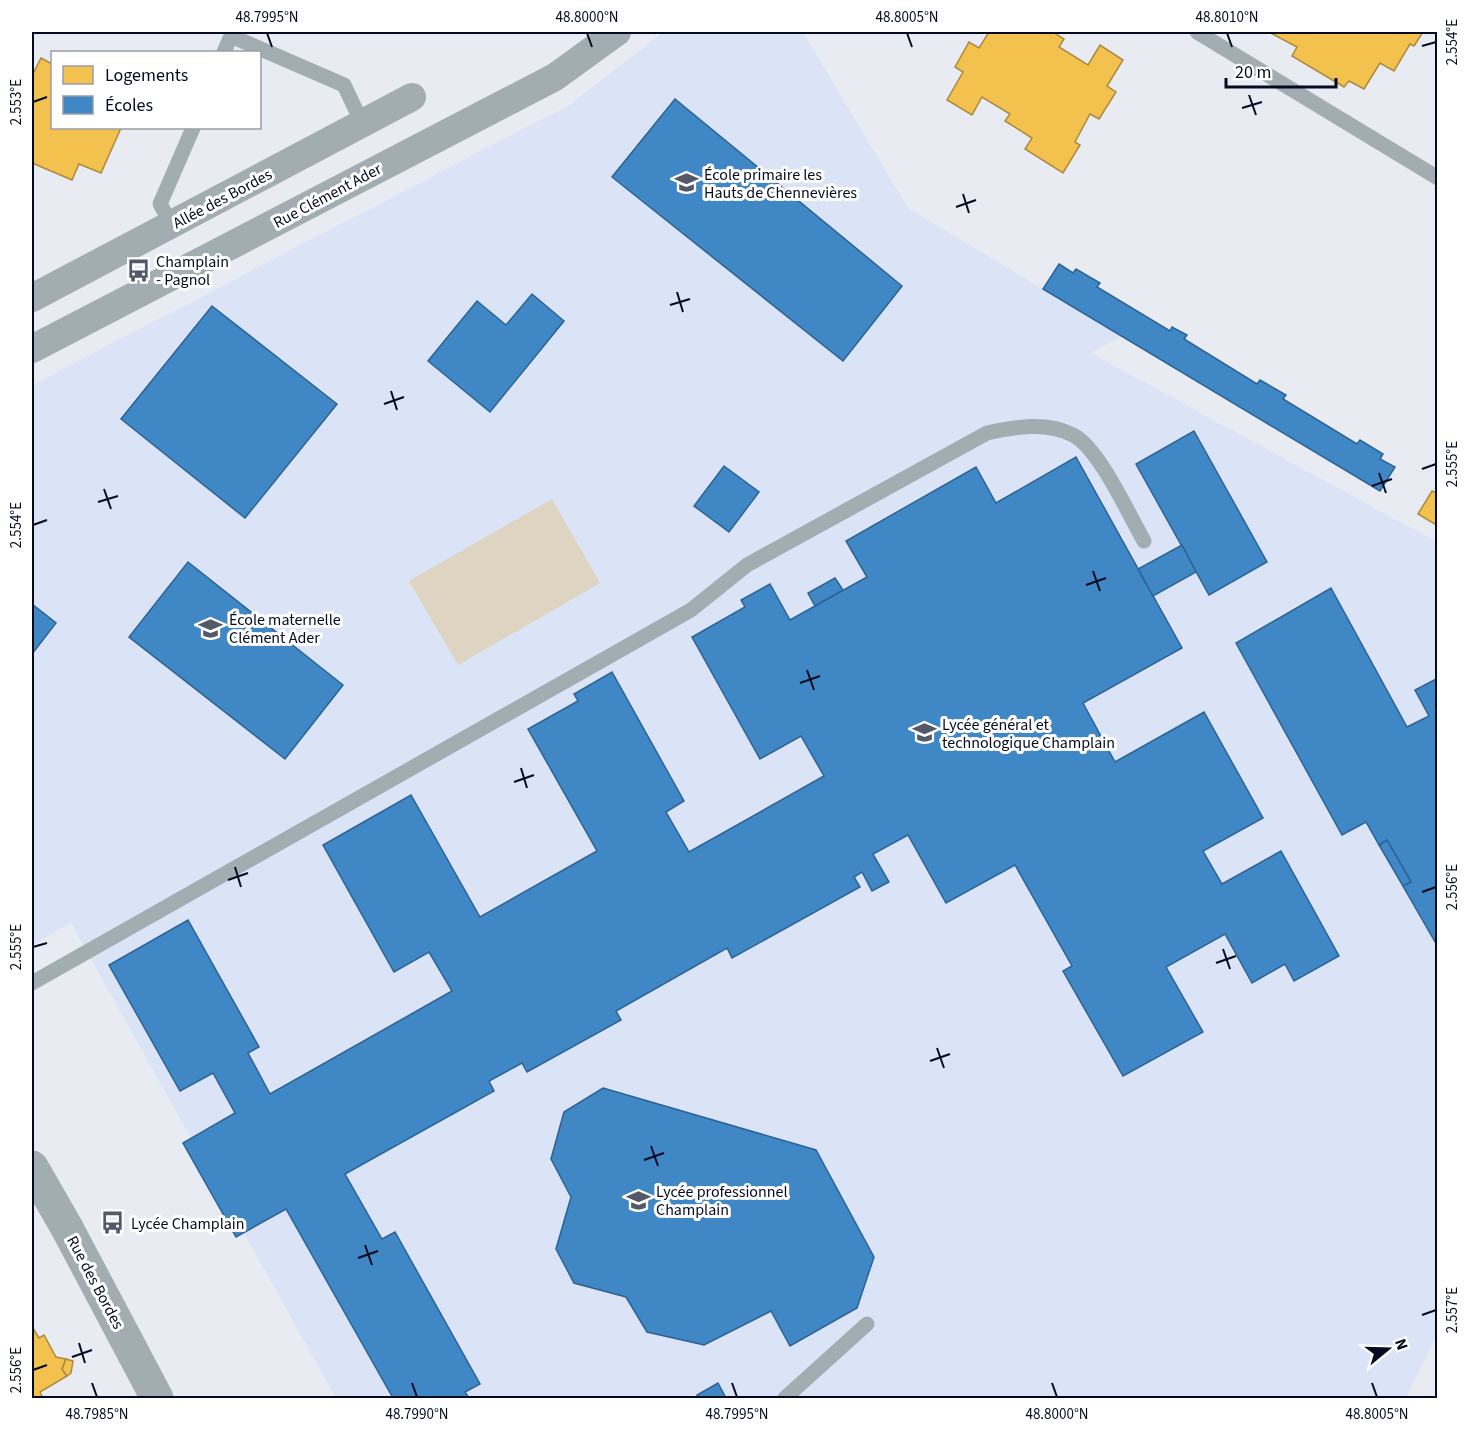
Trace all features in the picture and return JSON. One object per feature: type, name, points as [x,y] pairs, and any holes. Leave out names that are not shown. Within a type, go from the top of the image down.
[{"type":"street","name":"Rue Clément Ader","points":[[32,350],[555,77],[617,32]]},
{"type":"street","name":"Allée des Bordes","points":[[32,298],[412,97]]},
{"type":"street","name":"Rue des Bordes","points":[[32,1167],[67,1228],[152,1396]]},
{"type":"lane","points":[[1197,32],[1437,178]]},
{"type":"lane","points":[[224,51],[231,36],[344,85],[362,123]]},
{"type":"lane","points":[[172,225],[160,204],[193,129]]},
{"type":"lane","points":[[32,983],[681,616],[747,566],[987,433],[1018,426],[1049,428],[1074,435],[1095,454],[1144,541]]},
{"type":"lane","points":[[785,1398],[867,1323]]},
{"type":"shaded area","name":"Lycée général et technologique Champlain","points":[[663,32],[803,32],[908,208],[1121,336],[1091,353],[1437,542],[1438,1333],[1406,1398],[336,1398],[71,923],[32,945],[32,385],[571,104]]},
{"type":"shaded area","points":[[552,499],[600,583],[458,665],[409,581]]},
{"type":"building: Logements","points":[[989,32],[1053,32],[1064,39],[1059,47],[1088,65],[1100,45],[1123,60],[1107,86],[1116,92],[1099,119],[1090,114],[1075,142],[1080,145],[1063,173],[1025,149],[1032,138],[1005,121],[1010,114],[982,97],[972,115],[947,100],[963,72],[955,67],[969,42],[979,48]]},
{"type":"building: Logements","points":[[1269,32],[1423,32],[1414,46],[1410,44],[1394,71],[1380,63],[1364,89],[1349,81],[1344,87],[1292,56],[1297,47]]},
{"type":"building: Logements","points":[[41,58],[51,63],[51,129],[121,129],[101,173],[79,164],[72,180],[32,163],[32,76]]},
{"type":"building: Logements","points":[[1432,491],[1438,494],[1438,526],[1418,514]]},
{"type":"building: Logements","points":[[32,1328],[39,1338],[44,1335],[56,1357],[66,1359],[62,1369],[67,1376],[40,1392],[43,1398],[32,1398]]},
{"type":"building: Logements","points":[[66,1359],[73,1361],[71,1373],[67,1376],[62,1369]]},
{"type":"building: Écoles","points":[[675,99],[902,286],[843,361],[612,177]]},
{"type":"building: Écoles","points":[[1059,264],[1073,273],[1076,269],[1100,283],[1097,287],[1170,331],[1172,327],[1187,335],[1184,339],[1257,384],[1260,380],[1286,395],[1283,399],[1357,444],[1360,440],[1383,454],[1380,459],[1395,467],[1380,491],[1043,289]]},
{"type":"building: Écoles","points":[[532,294],[564,321],[490,412],[428,361],[477,301],[506,325]]},
{"type":"building: Écoles","points":[[212,306],[337,404],[245,518],[121,419]]},
{"type":"building: Écoles","points":[[1194,431],[1267,562],[1209,595],[1136,464]]},
{"type":"building: Écoles","points":[[1076,457],[1182,648],[1083,703],[1115,762],[1204,712],[1263,818],[1203,851],[1222,884],[1281,851],[1339,956],[1294,981],[1285,964],[1252,983],[1225,934],[1166,967],[1203,1032],[1123,1076],[1063,971],[1072,966],[1015,865],[946,903],[908,835],[873,854],[889,882],[872,891],[862,872],[854,877],[860,887],[732,958],[727,948],[616,1011],[621,1020],[527,1072],[522,1063],[489,1081],[494,1091],[345,1174],[382,1239],[395,1232],[480,1384],[465,1392],[469,1398],[393,1398],[286,1209],[236,1237],[183,1143],[235,1113],[213,1073],[180,1091],[109,965],[188,920],[259,1047],[248,1053],[270,1094],[452,991],[429,952],[394,972],[323,845],[411,795],[480,917],[597,851],[528,729],[578,701],[574,694],[612,672],[684,801],[666,812],[689,852],[824,776],[801,736],[760,759],[692,637],[745,607],[741,600],[770,584],[790,620],[867,577],[846,541],[976,467],[996,503]]},
{"type":"building: Écoles","points":[[724,466],[759,492],[729,532],[694,506]]},
{"type":"building: Écoles","points":[[1182,545],[1196,572],[1153,596],[1138,569]]},
{"type":"building: Écoles","points":[[188,562],[343,685],[285,759],[129,637]]},
{"type":"building: Écoles","points":[[835,578],[843,590],[815,606],[808,593]]},
{"type":"building: Écoles","points":[[1331,588],[1407,727],[1429,716],[1415,690],[1438,678],[1438,947],[1403,886],[1411,882],[1387,840],[1379,845],[1366,822],[1342,835],[1236,643]]},
{"type":"building: Écoles","points":[[32,604],[56,623],[32,654]]},
{"type":"building: Écoles","points":[[1387,840],[1411,882],[1403,886],[1379,845]]},
{"type":"building: Écoles","points":[[603,1088],[816,1150],[874,1257],[857,1308],[790,1346],[771,1311],[704,1345],[647,1332],[626,1297],[574,1283],[556,1249],[571,1197],[551,1159],[564,1112]]},
{"type":"building: Écoles","points":[[718,1383],[726,1398],[699,1398],[697,1395]]},
{"type":"place","name":"École primaire les Hauts de Chennevières","points":[[686,183]]},
{"type":"place","name":"Champlain - Pagnol","points":[[138,270]]},
{"type":"place","name":"École maternelle Clément Ader","points":[[211,628]]},
{"type":"place","name":"Lycée général et technologique Champlain","points":[[924,733]]},
{"type":"place","name":"Lycée professionnel Champlain","points":[[638,1200]]},
{"type":"place","name":"Lycée Champlain","points":[[113,1223]]}]
